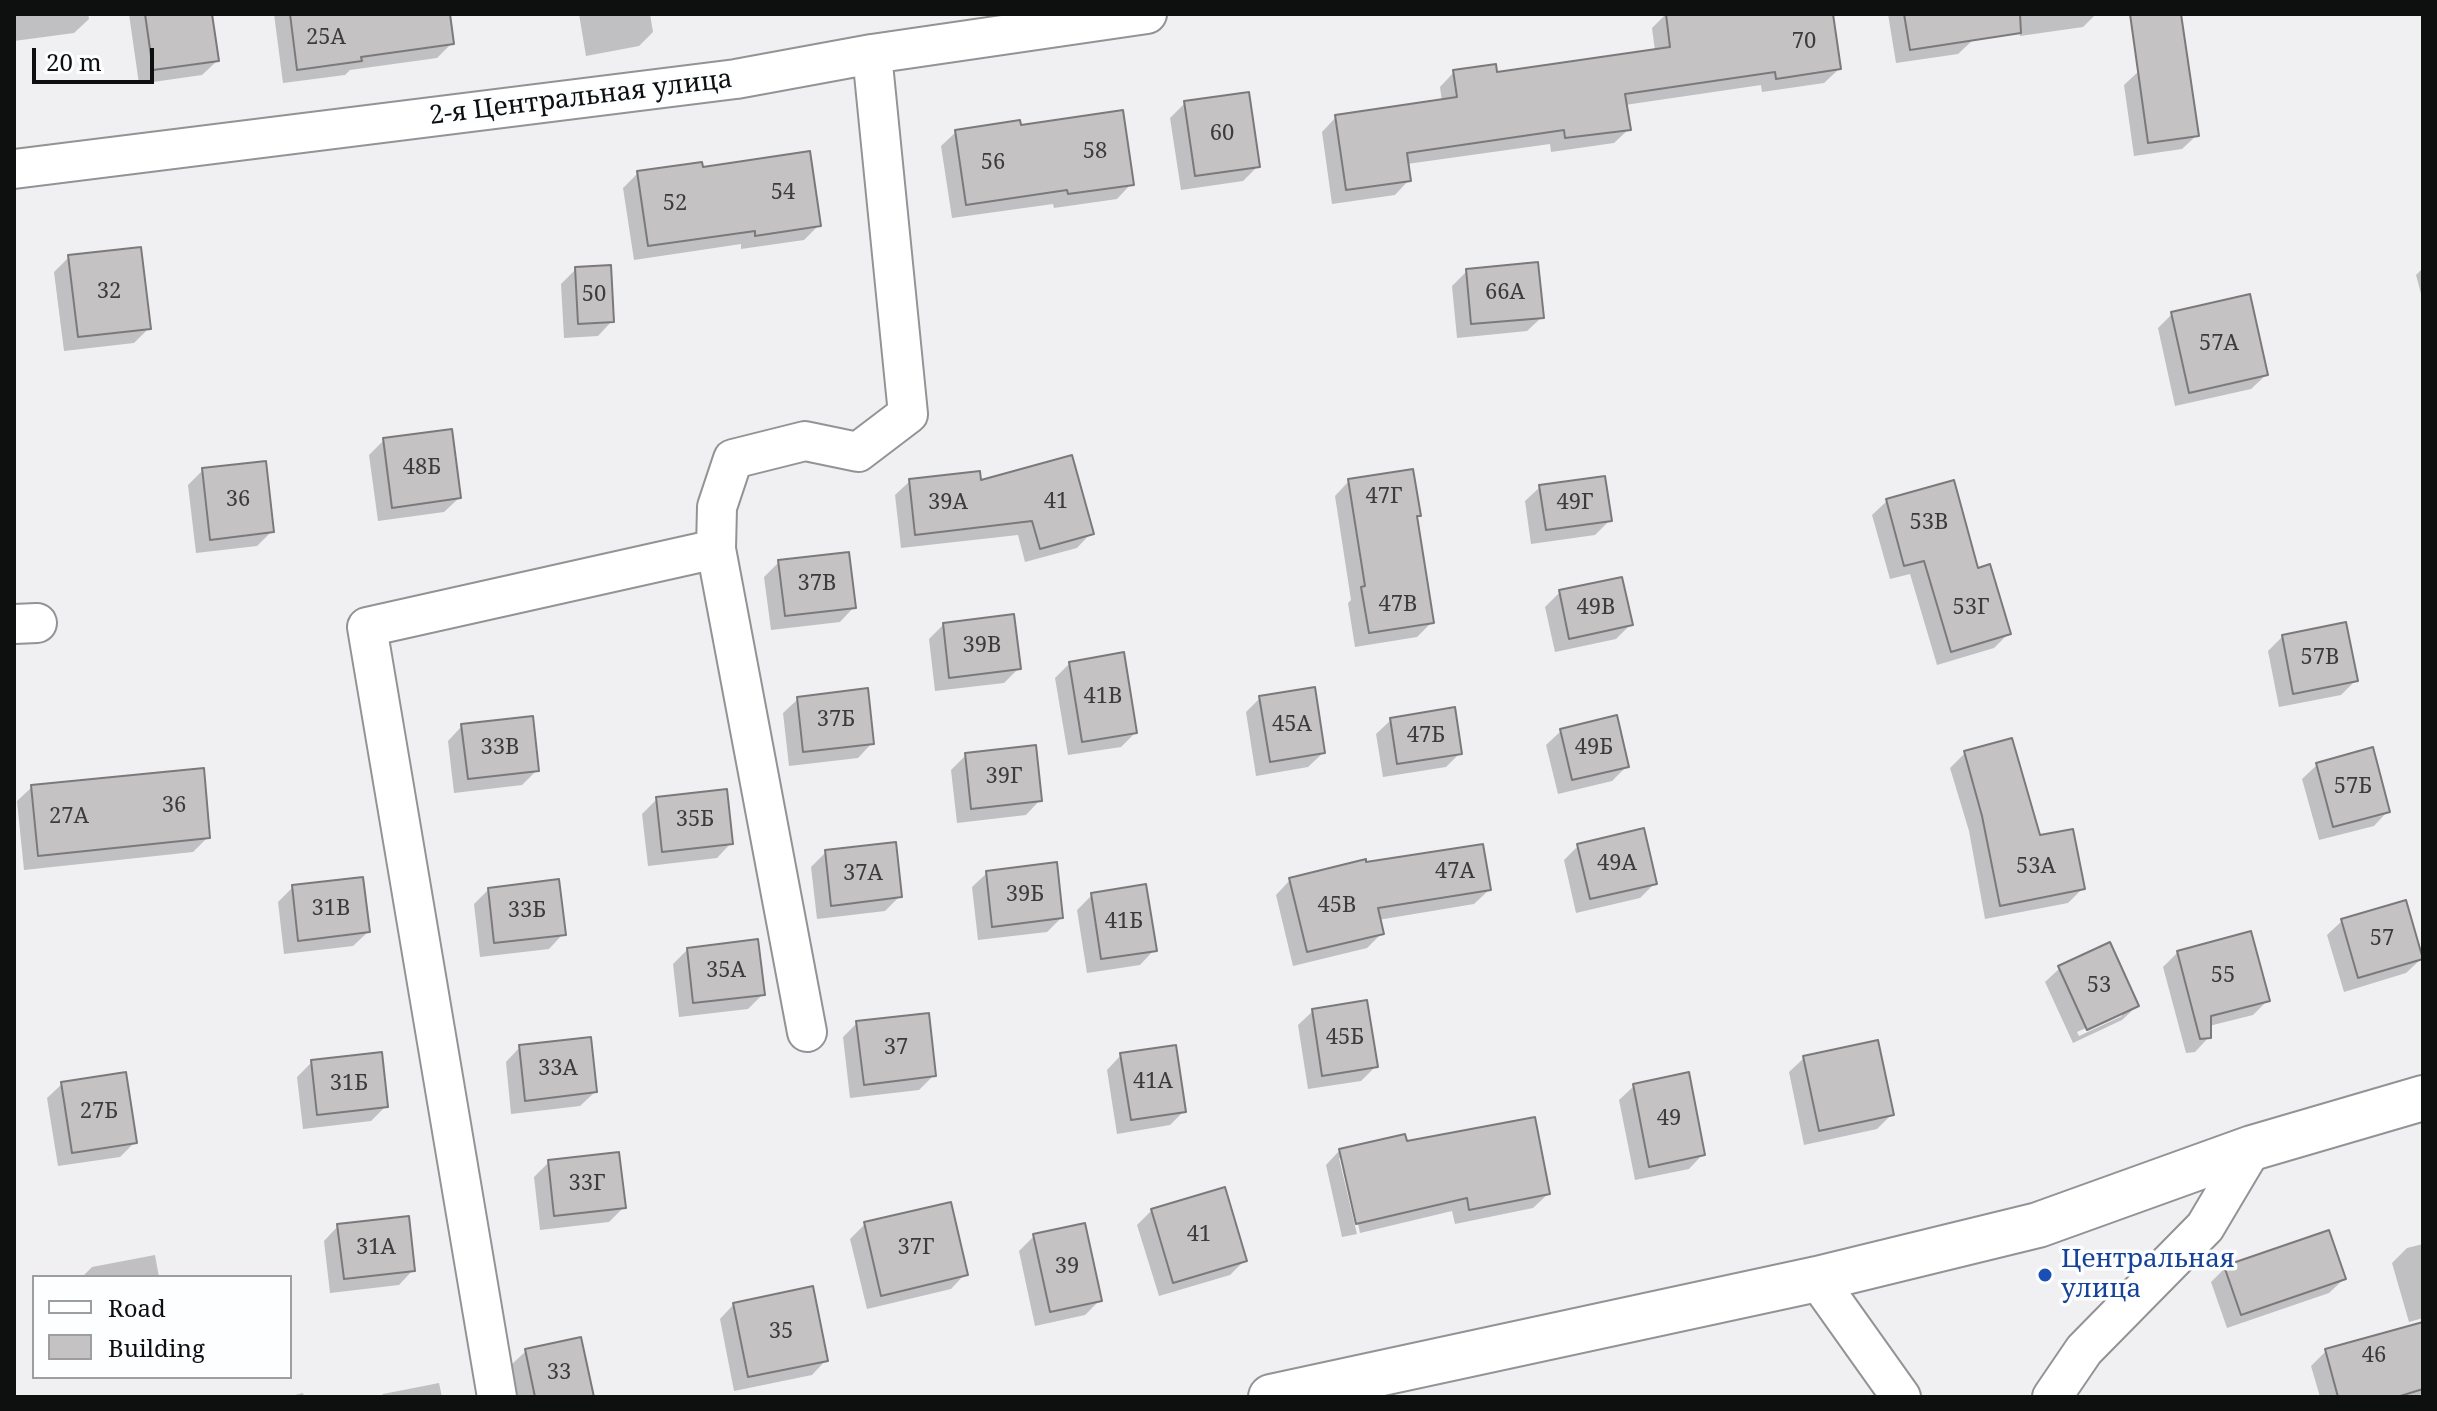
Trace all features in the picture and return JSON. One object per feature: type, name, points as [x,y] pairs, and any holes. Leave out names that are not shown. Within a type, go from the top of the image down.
[{"type":"street","name":"2-я Центральная улица","points":[[14,169],[736,79],[872,54],[1147,14]]},
{"type":"street","points":[[807,1032],[716,549],[717,507],[733,459],[805,441],[858,452],[908,414],[872,54]]},
{"type":"street","points":[[497,1397],[367,627],[716,549]]},
{"type":"street","points":[[1271,1397],[1817,1279],[2038,1225],[2252,1148],[2423,1098]]},
{"type":"street","points":[[2052,1397],[2084,1350],[2205,1227],[2252,1148]]},
{"type":"street","points":[[1817,1279],[1901,1397]]},
{"type":"building","points":[[145,14],[212,14],[219,61],[153,70]]},
{"type":"building","points":[[290,14],[450,14],[454,44],[297,70]]},
{"type":"building","points":[[1666,14],[1833,14],[1841,69],[1776,79],[1775,72],[1625,94],[1631,130],[1565,138],[1564,130],[1407,153],[1411,181],[1346,190],[1335,115],[1457,97],[1453,70],[1496,64],[1497,72],[1670,47]]},
{"type":"building","points":[[1904,14],[2020,14],[2021,33],[1910,50]]},
{"type":"building","points":[[2130,14],[2181,14],[2199,136],[2148,143]]},
{"type":"building","points":[[1249,92],[1260,167],[1195,176],[1184,101]]},
{"type":"building","points":[[1123,110],[1134,185],[1068,194],[1067,190],[966,205],[955,130],[1020,120],[1021,125]]},
{"type":"building","points":[[810,151],[821,226],[755,236],[755,231],[648,246],[637,171],[702,162],[703,167]]},
{"type":"building","points":[[141,247],[151,329],[78,337],[68,255]]},
{"type":"building","points":[[1538,262],[1544,318],[1471,324],[1466,269]]},
{"type":"building","points":[[611,265],[614,322],[578,324],[575,267]]},
{"type":"building","points":[[2250,294],[2268,375],[2189,393],[2171,312]]},
{"type":"building","points":[[452,429],[461,498],[392,508],[383,438]]},
{"type":"building","points":[[1072,455],[1094,534],[1040,549],[1032,521],[915,535],[909,479],[980,471],[981,480]]},
{"type":"building","points":[[266,461],[274,532],[210,540],[202,468]]},
{"type":"building","points":[[1413,469],[1434,623],[1369,633],[1348,479]]},
{"type":"building","points":[[1605,476],[1612,521],[1546,530],[1539,485]]},
{"type":"building","points":[[1954,480],[1978,568],[1990,564],[2011,634],[1951,652],[1924,561],[1904,566],[1886,499]]},
{"type":"building","points":[[849,552],[856,608],[785,616],[778,560]]},
{"type":"building","points":[[1622,577],[1633,625],[1569,639],[1559,590]]},
{"type":"building","points":[[1014,614],[1021,669],[949,678],[943,623]]},
{"type":"building","points":[[2346,622],[2358,681],[2293,694],[2282,635]]},
{"type":"building","points":[[1124,652],[1137,733],[1082,742],[1069,662]]},
{"type":"building","points":[[1315,687],[1325,753],[1270,762],[1259,696]]},
{"type":"building","points":[[868,688],[874,744],[803,752],[797,697]]},
{"type":"building","points":[[1455,707],[1462,754],[1397,764],[1390,718]]},
{"type":"building","points":[[1617,715],[1629,767],[1572,780],[1560,729]]},
{"type":"building","points":[[533,716],[539,771],[468,779],[461,724]]},
{"type":"building","points":[[2012,738],[2040,835],[2073,829],[2085,889],[2000,906],[1982,816],[1964,751]]},
{"type":"building","points":[[1036,745],[1042,801],[971,809],[965,753]]},
{"type":"building","points":[[2373,747],[2390,812],[2333,827],[2316,763]]},
{"type":"building","points":[[204,768],[210,838],[38,856],[31,785]]},
{"type":"building","points":[[727,789],[733,844],[662,852],[656,797]]},
{"type":"building","points":[[1644,828],[1657,884],[1590,899],[1577,844]]},
{"type":"building","points":[[896,842],[902,897],[831,906],[825,850]]},
{"type":"building","points":[[1483,844],[1491,890],[1378,908],[1384,934],[1307,952],[1289,878],[1366,859],[1366,862]]},
{"type":"building","points":[[1057,862],[1063,918],[992,927],[986,871]]},
{"type":"building","points":[[363,877],[370,932],[298,941],[292,885]]},
{"type":"building","points":[[559,879],[566,935],[494,943],[488,888]]},
{"type":"building","points":[[1146,884],[1157,951],[1101,959],[1091,893]]},
{"type":"building","points":[[2406,900],[2423,959],[2358,978],[2341,919]]},
{"type":"building","points":[[2251,931],[2270,1001],[2211,1016],[2211,1038],[2200,1039],[2177,951]]},
{"type":"building","points":[[758,939],[765,995],[693,1003],[687,948]]},
{"type":"building","points":[[2110,942],[2139,1006],[2087,1030],[2058,966]]},
{"type":"building","points":[[1367,1000],[1378,1067],[1322,1076],[1312,1009]]},
{"type":"building","points":[[929,1013],[936,1076],[864,1085],[856,1021]]},
{"type":"building","points":[[591,1037],[597,1092],[525,1101],[519,1045]]},
{"type":"building","points":[[1878,1040],[1894,1115],[1819,1131],[1803,1056]]},
{"type":"building","points":[[1176,1045],[1186,1112],[1131,1120],[1120,1053]]},
{"type":"building","points":[[382,1052],[388,1107],[317,1115],[311,1060]]},
{"type":"building","points":[[126,1072],[137,1143],[72,1153],[61,1082]]},
{"type":"building","points":[[1689,1072],[1705,1155],[1649,1167],[1633,1084]]},
{"type":"building","points":[[1535,1117],[1550,1194],[1469,1210],[1467,1198],[1356,1224],[1339,1149],[1405,1134],[1407,1141]]},
{"type":"building","points":[[619,1152],[626,1208],[554,1216],[548,1160]]},
{"type":"building","points":[[1225,1187],[1247,1261],[1173,1283],[1151,1209]]},
{"type":"building","points":[[951,1202],[968,1275],[881,1296],[864,1222]]},
{"type":"building","points":[[409,1216],[415,1271],[344,1279],[337,1224]]},
{"type":"building","points":[[1085,1223],[1102,1301],[1050,1312],[1033,1234]]},
{"type":"building","points":[[2329,1230],[2346,1279],[2241,1315],[2224,1266]]},
{"type":"building","points":[[813,1286],[828,1361],[748,1377],[733,1303]]},
{"type":"building","points":[[2423,1322],[2423,1389],[2397,1397],[2338,1397],[2325,1349]]},
{"type":"building","points":[[581,1337],[594,1397],[535,1397],[525,1349]]},
{"type":"place","name":"Центральная улица","points":[[2045,1275]]}]
